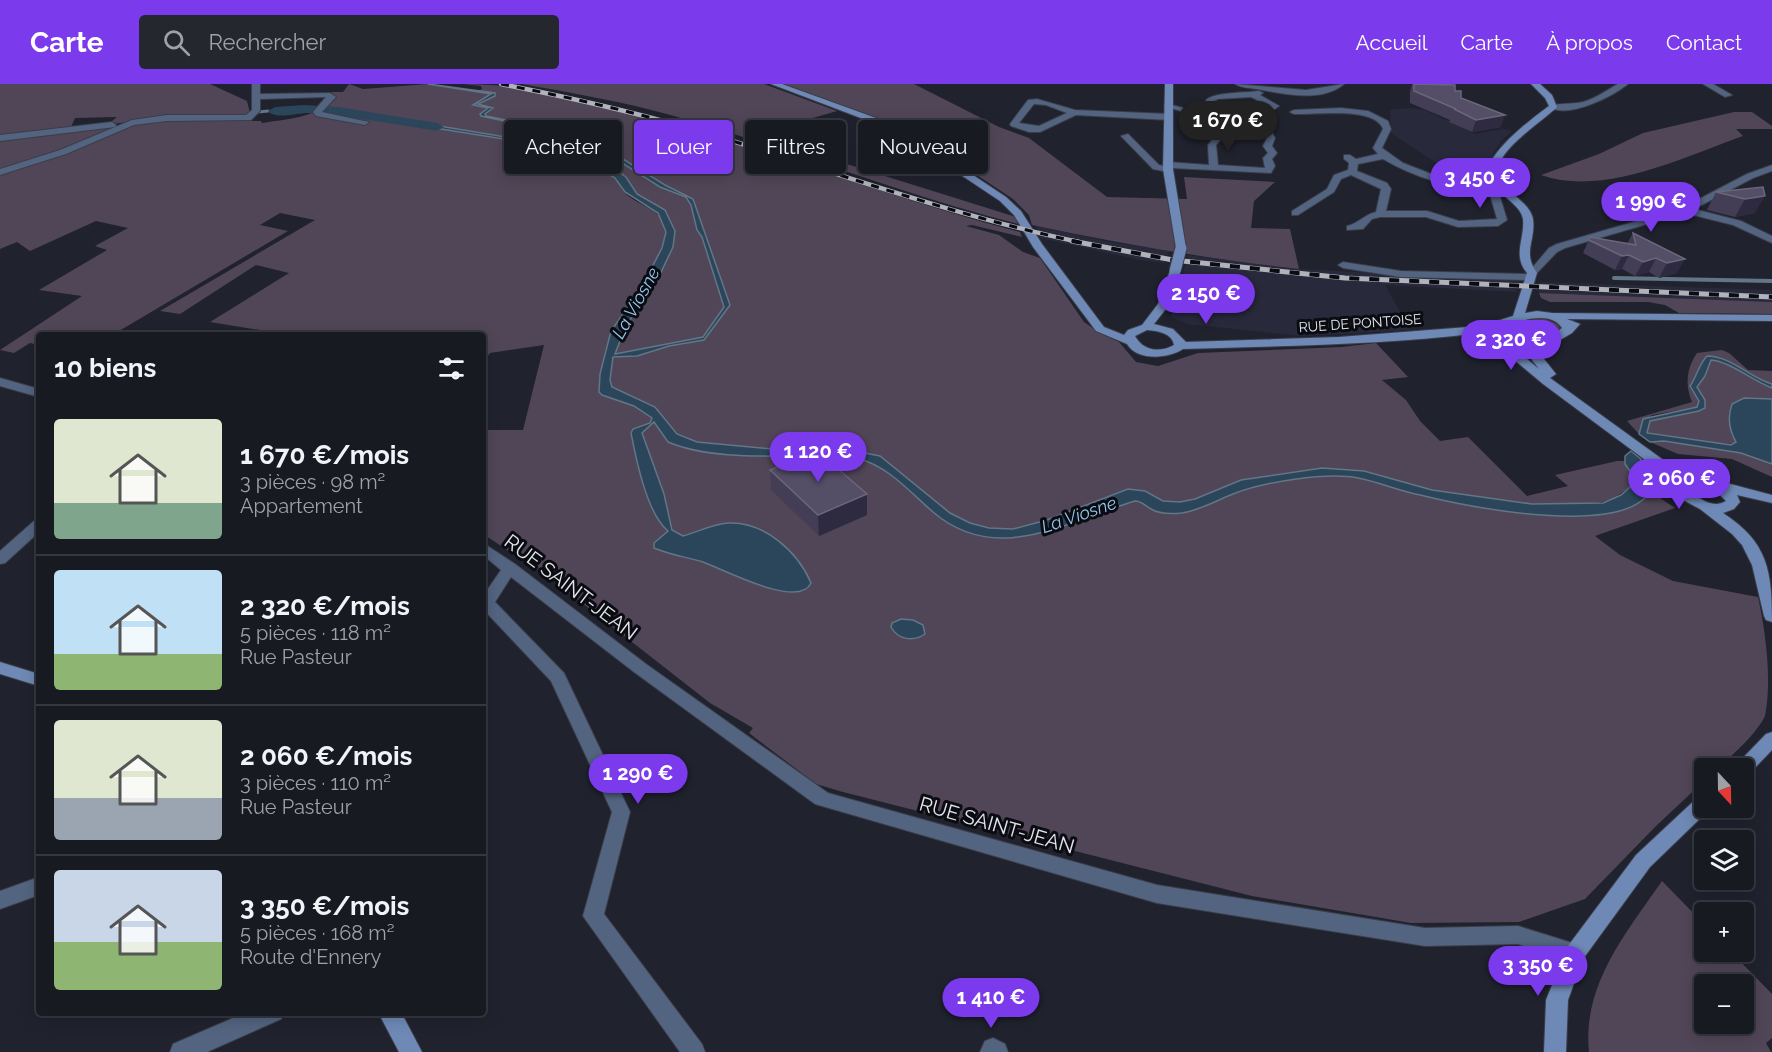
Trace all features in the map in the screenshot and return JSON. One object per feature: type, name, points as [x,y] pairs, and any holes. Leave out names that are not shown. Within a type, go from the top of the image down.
[{"type":"main road","points":[[775,84],[904,132],[1009,204],[1018,213],[1033,240],[1100,329],[1131,336],[1146,327],[1163,305],[1181,248],[1168,167],[1169,84]]},
{"type":"main road","points":[[1518,317],[1532,275],[1524,258],[1528,222],[1526,212],[1497,188],[1493,173],[1494,163],[1504,149],[1553,107],[1550,97],[1535,84]]},
{"type":"main road","points":[[1525,296],[1531,304],[1565,323],[1568,331]]},
{"type":"main road","points":[[1163,305],[1174,337]]},
{"type":"main road","points":[[1772,318],[1600,318],[1529,313],[1518,317],[1499,336],[1556,390],[1658,459],[1727,492],[1762,546],[1772,578]]},
{"type":"main road","points":[[1600,318],[1579,322],[1535,351],[1538,360],[1565,390],[1625,436]]},
{"type":"main road","points":[[1146,327],[1174,337]]},
{"type":"main road","name":"RUE DE PONTOISE","points":[[1455,331],[1499,336]]},
{"type":"main road","name":"RUE DE PONTOISE","points":[[1174,337],[1232,343],[1339,340],[1455,331],[1499,336],[1515,346],[1538,347]]},
{"type":"main road","points":[[1131,336],[1134,346],[1151,353],[1163,354],[1174,337]]},
{"type":"main road","points":[[1658,459],[1689,498],[1735,527],[1749,540],[1757,556],[1772,616]]},
{"type":"main road","points":[[1683,490],[1683,485],[1687,482],[1709,483],[1765,498]]},
{"type":"main road","points":[[1701,505],[1720,508],[1732,503],[1765,498]]},
{"type":"main road","points":[[0,668],[36,679]]},
{"type":"main road","points":[[1754,758],[1772,739]]},
{"type":"main road","points":[[1555,1052],[1557,1000],[1575,953],[1643,861],[1694,813]]},
{"type":"main road","points":[[390,1016],[411,1052]]},
{"type":"street","points":[[0,138],[126,125],[167,118],[248,118],[255,112],[256,84]]},
{"type":"street","points":[[1239,84],[1319,93],[1334,89],[1340,84]]},
{"type":"street","points":[[1553,107],[1574,107],[1590,103],[1624,84]]},
{"type":"street","points":[[1707,84],[1728,95]]},
{"type":"street","points":[[1209,118],[1212,114],[1210,100],[1216,96],[1233,97],[1260,88]]},
{"type":"street","points":[[1125,136],[1156,167],[1268,171],[1270,166],[1267,158],[1273,153],[1267,146],[1271,138],[1259,116],[1275,106],[1260,88]]},
{"type":"street","points":[[255,97],[330,96],[331,99],[319,111],[365,122]]},
{"type":"street","points":[[1075,112],[1040,129],[1029,129],[1014,124],[1031,102],[1053,103],[1065,110],[1075,112],[1169,117]]},
{"type":"street","points":[[1168,106],[1225,122],[1223,128],[1216,131],[1217,139],[1212,145],[1215,163],[1211,168]]},
{"type":"street","points":[[1294,112],[1342,111],[1366,114],[1381,119],[1387,129],[1377,148],[1383,156],[1409,171],[1473,187],[1497,188],[1502,220],[1498,223],[1458,224],[1427,214],[1380,214],[1369,217],[1359,227],[1351,228]]},
{"type":"street","points":[[0,172],[63,153],[126,125]]},
{"type":"street","points":[[1295,213],[1331,190],[1334,179],[1351,164],[1383,156]]},
{"type":"street","points":[[1351,164],[1386,189],[1380,214]]},
{"type":"street","points":[[1343,265],[1401,274],[1532,275],[1553,250],[1561,246],[1685,210],[1750,176],[1772,168]]},
{"type":"street","points":[[1685,210],[1737,223],[1772,240]]},
{"type":"street","points":[[0,382],[36,392]]},
{"type":"street","points":[[0,559],[36,527]]},
{"type":"street","name":"RUE SAINT-JEAN","points":[[486,550],[640,668],[822,799],[1157,894],[1425,937],[1518,936],[1575,953]]},
{"type":"street","points":[[510,568],[486,603],[558,677],[621,812],[593,916],[694,1052]]},
{"type":"street","points":[[0,900],[36,887]]},
{"type":"street","points":[[181,1052],[217,1045],[266,1016]]},
{"type":"street","points":[[992,1052],[993,1049],[997,1052]]},
{"type":"shaded area","points":[[0,84],[210,84],[247,101],[250,113],[247,115],[153,118],[107,125],[117,117],[75,118],[70,129],[0,137]]},
{"type":"shaded area","points":[[349,84],[363,89],[428,84],[491,94],[473,105],[488,108],[480,115],[504,120],[504,137],[355,112],[322,110],[321,112],[504,139],[504,174],[608,174],[625,193],[661,218],[665,235],[662,248],[669,245],[665,217],[635,196],[620,177],[614,174],[622,174],[622,120],[507,120],[486,116],[485,114],[493,109],[478,104],[496,94],[478,91],[482,89],[481,86],[463,84],[494,85],[558,94],[662,120],[634,120],[634,174],[733,174],[733,142],[745,145],[745,174],[833,174],[1020,232],[1022,237],[972,225],[966,226],[999,235],[1023,252],[1040,258],[1084,322],[1119,342],[1136,362],[1158,366],[1198,353],[1342,347],[1376,343],[1408,377],[1382,380],[1406,400],[1420,421],[1440,441],[1468,437],[1527,496],[1568,486],[1555,475],[1617,461],[1624,461],[1636,477],[1637,480],[1626,490],[1603,502],[1578,506],[1537,505],[1547,515],[1642,500],[1651,492],[1675,508],[1595,536],[1620,555],[1673,581],[1758,597],[1767,657],[1768,687],[1765,716],[1751,736],[1729,758],[1694,758],[1694,790],[1585,899],[1519,922],[1411,923],[1252,896],[816,784],[749,733],[753,728],[710,703],[554,581],[486,536],[486,430],[523,430],[544,345],[490,353],[486,359],[486,332],[272,332],[210,322],[289,273],[256,265],[180,314],[160,311],[315,220],[280,213],[260,225],[288,231],[117,332],[36,332],[36,344],[30,343],[14,353],[0,350],[82,296],[39,290],[107,250],[95,246],[128,228],[96,221],[30,251],[17,242],[0,249],[0,174],[136,124],[179,120],[261,121],[262,123],[310,114],[336,98],[331,92],[343,92]]},
{"type":"shaded area","points":[[522,84],[764,84],[837,111],[806,120],[745,120],[745,138],[733,135],[733,120],[687,120],[579,94]]},
{"type":"shaded area","points":[[783,84],[914,84],[985,120],[882,120]]},
{"type":"shaded area","points":[[1410,108],[1425,110],[1475,134],[1503,129],[1512,131],[1501,141],[1493,154],[1487,174],[1435,162],[1391,133],[1390,110]]},
{"type":"shaded area","points":[[1734,112],[1752,112],[1772,126],[1772,129],[1736,129],[1743,136],[1643,172],[1617,178],[1565,181],[1541,175],[1599,154],[1643,133]]},
{"type":"shaded area","points":[[988,121],[1029,138],[1107,197],[1187,199],[1184,177],[1275,182],[1254,201],[1251,228],[1290,229],[1299,269],[1165,250],[1032,225],[1029,215],[1013,199],[975,174],[988,174]]},
{"type":"shaded area","points":[[116,127],[61,152],[0,171],[0,139]]},
{"type":"shaded area","points":[[846,164],[858,168],[858,174],[879,174],[1016,217],[1018,224],[846,171]]},
{"type":"shaded area","points":[[1036,226],[1106,241],[1169,251],[1164,263],[1140,260],[1040,238]]},
{"type":"shaded area","points":[[1188,255],[1299,269],[1520,281],[1516,292],[1385,285],[1410,330],[1299,336],[1188,324],[1171,317]]},
{"type":"shaded area","points":[[1540,282],[1772,290],[1772,302],[1539,293]]},
{"type":"shaded area","points":[[1539,293],[1772,302],[1772,314],[1679,313],[1665,305],[1648,302],[1550,302],[1541,298]]},
{"type":"shaded area","points":[[1541,317],[1558,324],[1560,329],[1546,337],[1525,342],[1517,342],[1503,335],[1502,331],[1505,329],[1532,318]]},
{"type":"shaded area","points":[[1722,350],[1729,353],[1748,370],[1772,371],[1772,384],[1756,379],[1714,356],[1691,384],[1690,388],[1699,401],[1697,407],[1652,415],[1642,422],[1639,434],[1627,421],[1692,402],[1688,389],[1688,377],[1693,359],[1697,353]]},
{"type":"shaded area","points":[[1711,360],[1772,388],[1772,399],[1744,398],[1731,434],[1736,443],[1708,442],[1647,433],[1650,421],[1703,410],[1697,387],[1705,376]]},
{"type":"shaded area","points":[[1664,441],[1742,453],[1772,464],[1772,477],[1732,459],[1678,454],[1650,442]]},
{"type":"shaded area","points":[[1662,881],[1694,914],[1694,962],[1741,962],[1752,974],[1694,974],[1694,1034],[1754,1034],[1754,976],[1772,994],[1772,1038],[1766,1043],[1771,1052],[1589,1052],[1592,1004],[1609,961]]},
{"type":"water","points":[[428,84],[495,93],[495,96],[478,104],[493,108],[485,114],[486,116],[507,120],[481,116],[480,114],[488,108],[473,105],[491,94]]},
{"type":"water","points":[[327,110],[355,112],[504,137],[504,139],[353,115],[319,112]]},
{"type":"water","points":[[622,158],[634,166],[634,171],[622,163]]},
{"type":"water","points":[[608,174],[622,174],[637,194],[665,210],[675,231],[673,247],[653,289],[626,325],[615,354],[703,337],[724,307],[702,237],[697,230],[691,205],[686,197],[660,187],[639,174],[647,174],[693,199],[730,305],[704,340],[669,346],[637,356],[613,357],[610,380],[612,387],[655,407],[677,434],[697,442],[782,450],[850,450],[880,456],[950,513],[970,523],[989,528],[1013,529],[1047,520],[1128,489],[1145,491],[1163,501],[1180,502],[1195,499],[1241,480],[1322,468],[1364,471],[1432,490],[1532,504],[1603,503],[1621,495],[1637,481],[1625,464],[1625,456],[1631,451],[1641,459],[1640,463],[1650,481],[1656,481],[1659,484],[1653,486],[1639,503],[1614,512],[1582,516],[1546,515],[1472,506],[1358,478],[1312,477],[1277,482],[1246,490],[1202,508],[1182,513],[1158,512],[1135,501],[1059,528],[1033,535],[1007,538],[982,536],[957,528],[933,512],[889,474],[859,459],[834,456],[737,455],[701,451],[668,442],[654,422],[642,433],[664,494],[672,530],[683,536],[711,526],[728,523],[754,527],[767,533],[789,550],[798,560],[811,583],[804,590],[792,592],[760,585],[703,562],[654,548],[654,543],[668,531],[654,512],[648,499],[631,433],[633,429],[650,423],[652,418],[634,406],[599,392],[600,374],[611,331],[640,290],[662,248],[666,232],[658,213],[625,192],[615,178]]},
{"type":"water","points":[[1707,356],[1732,363],[1772,384],[1772,388],[1733,367],[1711,360],[1705,376],[1697,387],[1705,400],[1705,408],[1650,421],[1647,433],[1731,445],[1736,442],[1730,424],[1732,404],[1744,398],[1772,399],[1772,464],[1741,453],[1664,441],[1650,442],[1639,434],[1643,419],[1697,407],[1699,401],[1690,386]]},
{"type":"water","points":[[901,619],[913,620],[923,625],[925,634],[911,639],[898,635],[891,627],[892,623]]},
{"type":"building","points":[[1414,84],[1455,85],[1455,91],[1461,91],[1461,98],[1505,115],[1476,120],[1414,91]]},
{"type":"building","points":[[1763,187],[1765,196],[1745,199],[1716,192]]},
{"type":"building","points":[[1633,233],[1685,259],[1667,263],[1656,258],[1643,262],[1629,255],[1622,256],[1589,240],[1590,237],[1636,245]]},
{"type":"building","points":[[817,451],[867,494],[818,515],[770,470]]},
{"type":"waterway","name":"La Viosne","points":[[275,111],[304,109],[338,111],[437,127]]},
{"type":"waterway","name":"La Viosne","points":[[258,112],[268,111]]},
{"type":"waterway","points":[[1614,278],[1772,281]]},
{"type":"railway","points":[[501,84],[660,120],[987,220],[1079,242]]},
{"type":"railway","points":[[1072,241],[1173,260],[1345,278],[1772,297]]}]
